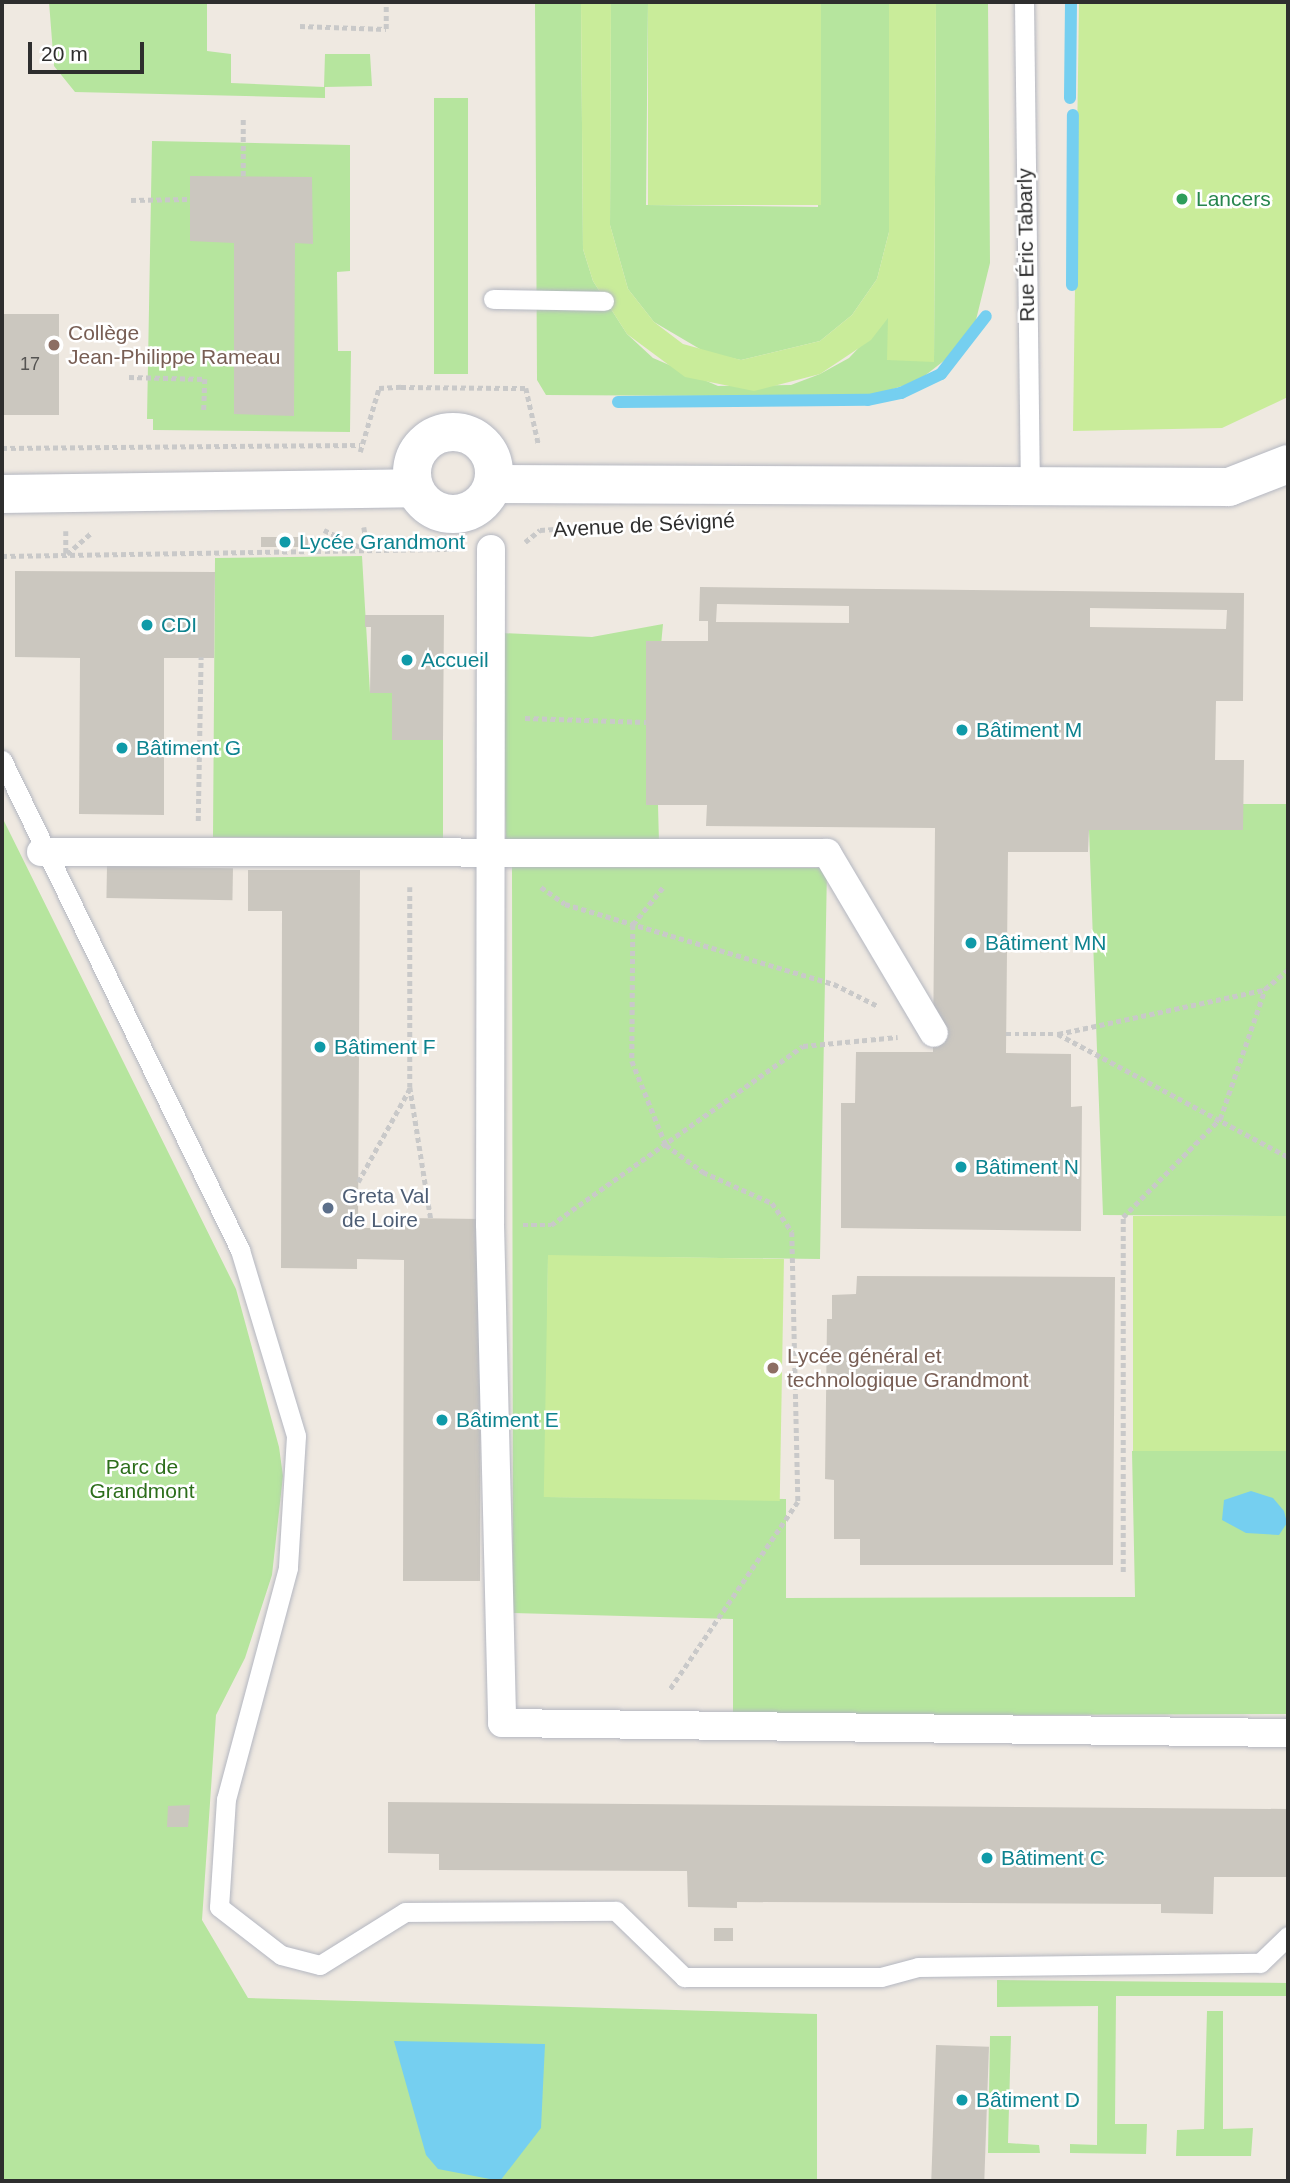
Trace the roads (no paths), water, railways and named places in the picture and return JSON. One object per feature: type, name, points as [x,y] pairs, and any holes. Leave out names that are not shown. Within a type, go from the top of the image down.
[{"type":"street","points":[[454,432],[483,444],[494,461],[494,484],[480,506],[455,515],[430,508],[414,488],[414,460],[421,447],[454,432]]},
{"type":"street","name":"Avenue de Sévigné","points":[[494,484],[547,488],[1229,487],[1288,464]]},
{"type":"street","points":[[2,494],[359,492],[414,488]]},
{"type":"street","points":[[491,549],[490,1224],[502,1723],[1288,1733]]},
{"type":"street","points":[[41,852],[410,855],[827,853],[934,1033]]},
{"type":"lane","name":"Rue Éric Tabarly","points":[[1024,2],[1030,487]]},
{"type":"lane","points":[[493,299],[604,301]]},
{"type":"lane","points":[[2,760],[41,852],[240,1250],[296,1436],[288,1568],[226,1800],[219,1907],[281,1955],[320,1965],[405,1912],[616,1911],[684,1977],[881,1977],[918,1966],[1260,1963],[1288,1936]]},
{"type":"water","points":[[1251,1491],[1273,1498],[1284,1511],[1287,1523],[1279,1535],[1246,1533],[1222,1520],[1224,1500]]},
{"type":"water","points":[[394,2041],[545,2044],[541,2128],[500,2181],[438,2169],[426,2155]]},
{"type":"waterway","points":[[1070,98],[1071,2]]},
{"type":"waterway","points":[[1072,285],[1073,115]]},
{"type":"waterway","points":[[618,402],[868,400],[901,393],[941,374],[986,316]]},
{"type":"place","name":"Lancers","points":[[1182,199]]},
{"type":"place","name":"Collège Jean-Philippe Rameau","points":[[54,345]]},
{"type":"place","name":"Lycée Grandmont","points":[[285,542]]},
{"type":"place","name":"CDI","points":[[147,625]]},
{"type":"place","name":"Accueil","points":[[407,660]]},
{"type":"place","name":"Bâtiment M","points":[[962,730]]},
{"type":"place","name":"Bâtiment G","points":[[122,748]]},
{"type":"place","name":"Bâtiment MN","points":[[971,943]]},
{"type":"place","name":"Bâtiment F","points":[[320,1047]]},
{"type":"place","name":"Bâtiment N","points":[[961,1167]]},
{"type":"place","name":"Greta Val de Loire","points":[[328,1208]]},
{"type":"place","name":"Lycée général et technologique Grandmont","points":[[773,1368]]},
{"type":"place","name":"Bâtiment E","points":[[442,1420]]},
{"type":"place","name":"Bâtiment C","points":[[987,1858]]},
{"type":"place","name":"Bâtiment D","points":[[962,2100]]},
{"type":"park label","name":"Parc de Grandmont","points":[[142,1479]]}]
